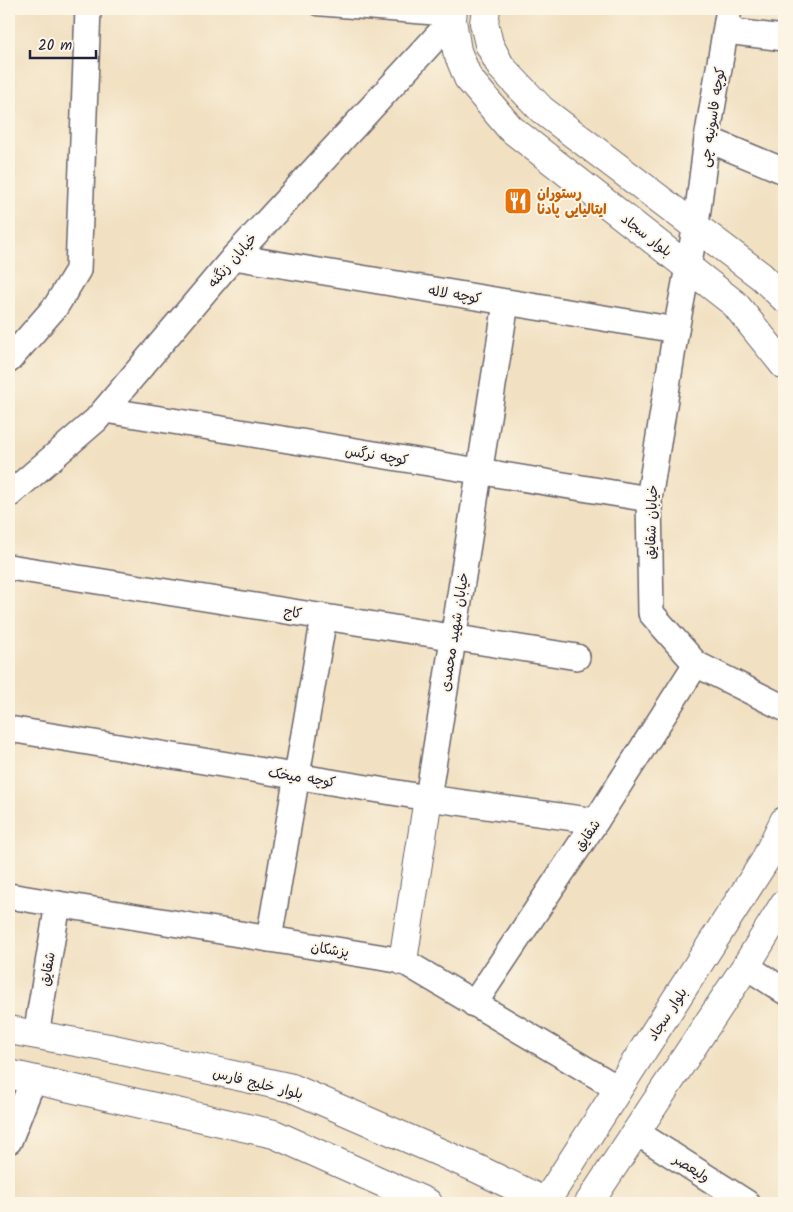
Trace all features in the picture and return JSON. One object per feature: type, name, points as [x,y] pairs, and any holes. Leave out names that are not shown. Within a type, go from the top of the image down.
[{"type":"main road","points":[[453,14],[485,16],[489,44],[501,67],[542,110],[696,225],[761,276],[784,298]]},
{"type":"main road","name":"بلوار سجاد","points":[[453,14],[457,51],[468,78],[510,128],[735,304],[784,366]]},
{"type":"main road","name":"خیابان شهید محمدی","points":[[403,961],[428,798]]},
{"type":"main road","name":"بلوار سجاد","points":[[546,1203],[764,862],[784,821]]},
{"type":"main road","points":[[589,1203],[746,966],[784,904]]},
{"type":"main road","name":"بلوار خلیج فارس","points":[[9,1030],[292,1088],[478,1169],[546,1203]]},
{"type":"main road","points":[[21,1077],[274,1134],[428,1203]]},
{"type":"street","points":[[9,360],[19,336],[56,306],[78,270],[88,9]]},
{"type":"street","name":"خیابان زنگنه","points":[[9,495],[96,420],[234,257],[453,14]]},
{"type":"street","points":[[728,20],[784,38]]},
{"type":"street","name":"کوچه فاسونیه چی","points":[[687,266],[696,225],[707,139],[728,20]]},
{"type":"street","points":[[707,139],[784,171]]},
{"type":"street","name":"کوچه لاله","points":[[234,257],[676,330]]},
{"type":"street","name":"خیابان شقایق","points":[[687,266],[649,499],[651,613],[696,664],[784,708]]},
{"type":"street","name":"خیابان شهید محمدی","points":[[428,798],[506,303]]},
{"type":"street","name":"کوچه نرگس","points":[[104,410],[649,499]]},
{"type":"street","name":"کاج","points":[[9,567],[577,657]]},
{"type":"street","points":[[269,939],[324,617]]},
{"type":"street","name":"شقایق","points":[[474,1004],[596,821],[696,664]]},
{"type":"street","name":"کوچه میخک","points":[[9,729],[428,798],[596,821]]},
{"type":"street","name":"پزشکان","points":[[9,896],[403,961],[619,1089]]},
{"type":"street","name":"شقایق","points":[[36,1035],[58,904]]},
{"type":"street","points":[[746,966],[784,990]]},
{"type":"street","points":[[9,1141],[21,1077]]},
{"type":"street","name":"ولیعصر","points":[[636,1132],[747,1203]]},
{"type":"lane","points":[[316,9],[453,14]]},
{"type":"place","name":"رستوران ایتالیایی پادنا","points":[[518,201]]}]
